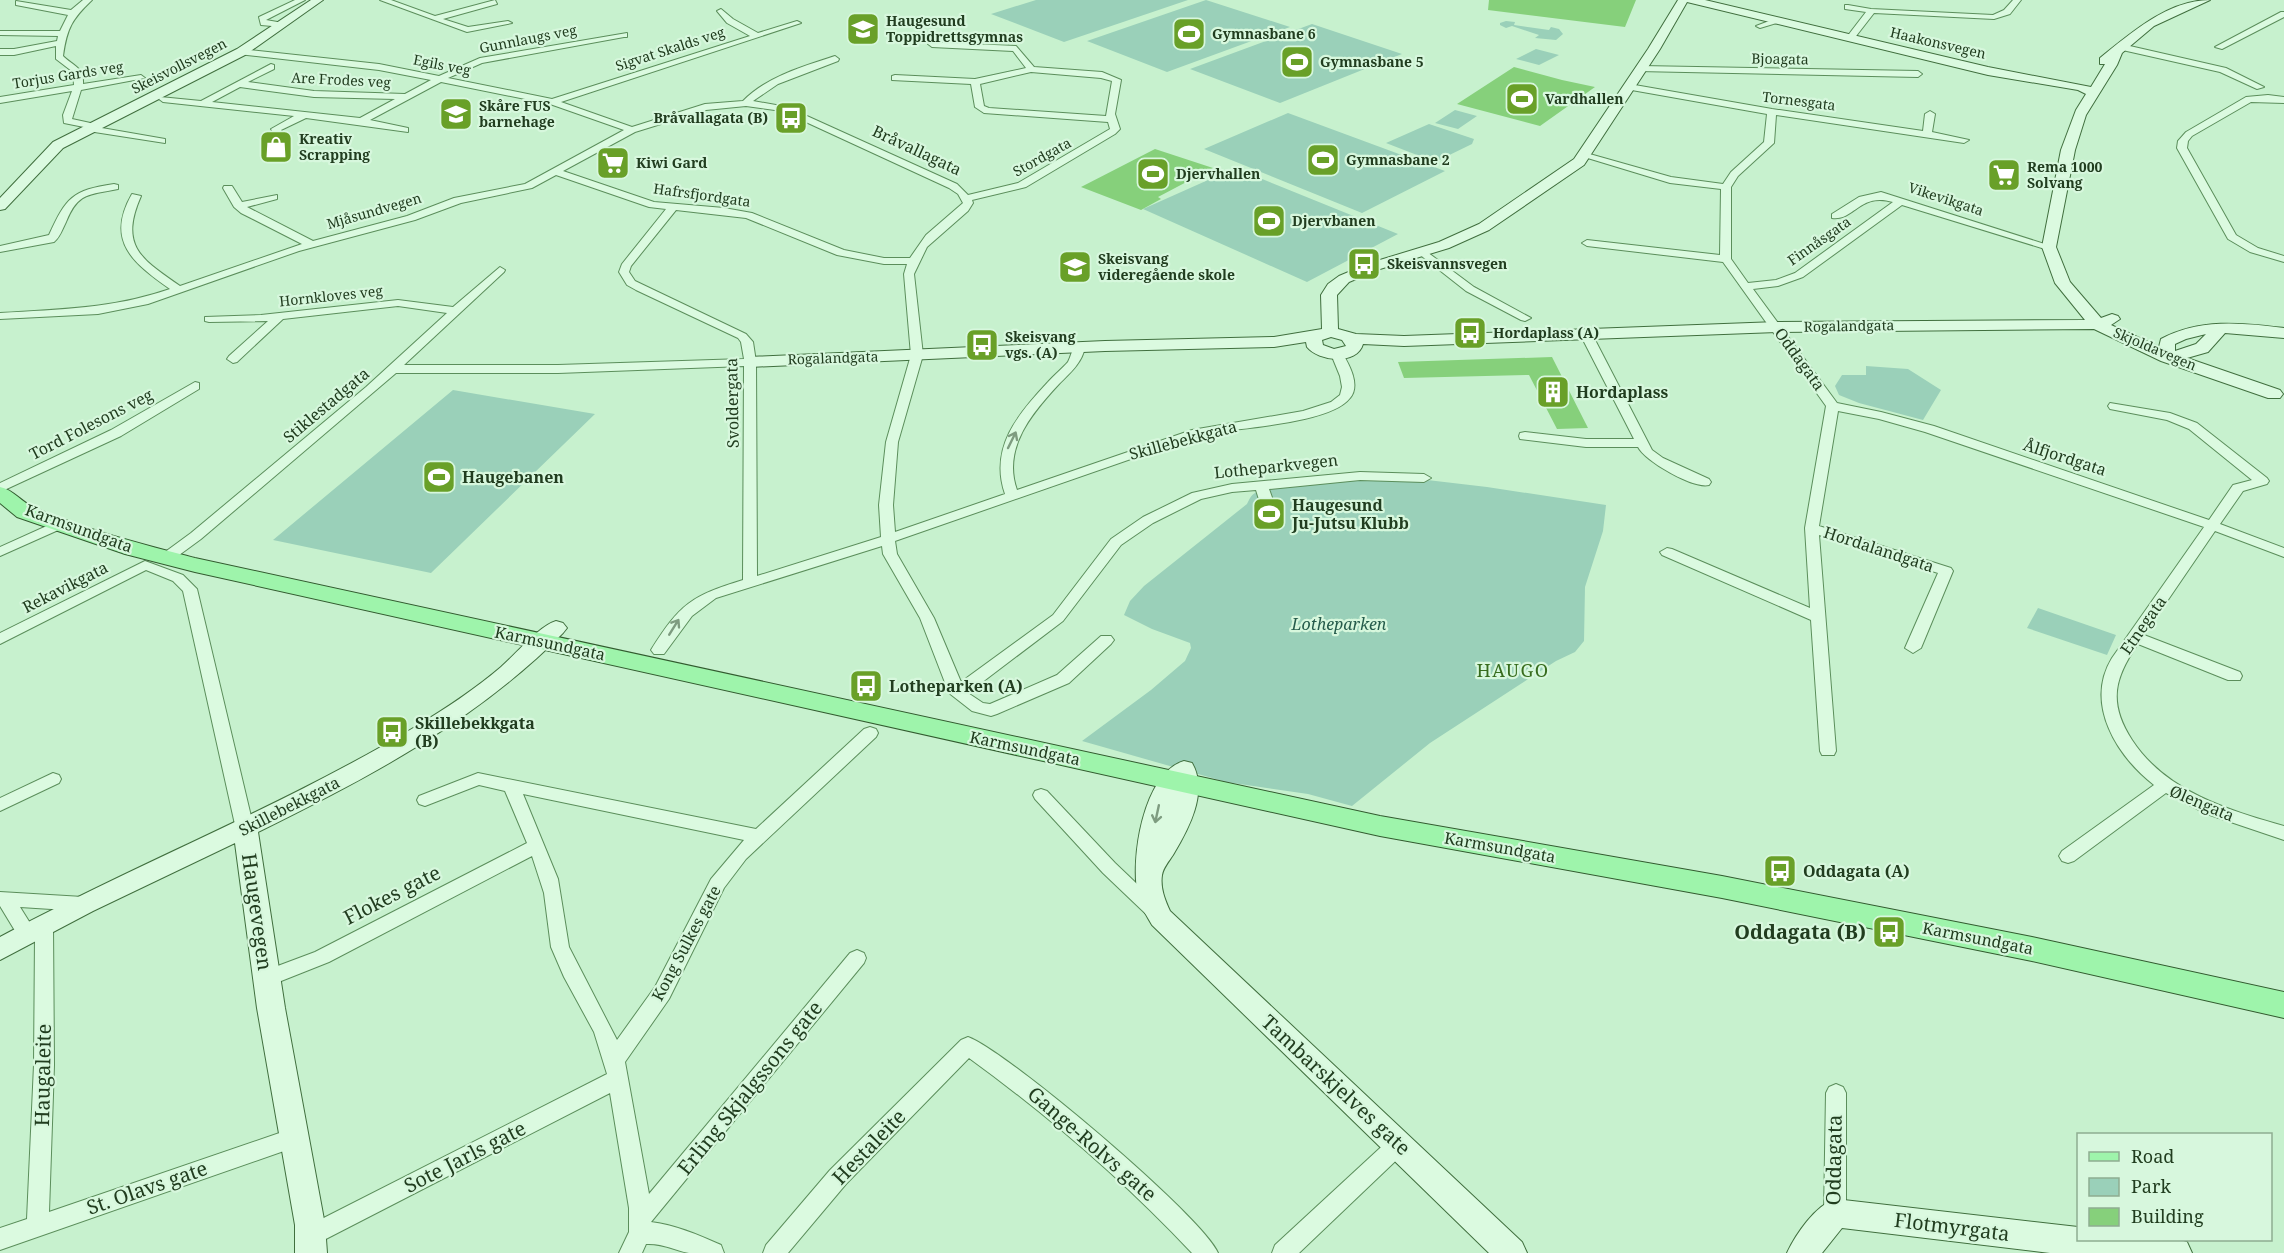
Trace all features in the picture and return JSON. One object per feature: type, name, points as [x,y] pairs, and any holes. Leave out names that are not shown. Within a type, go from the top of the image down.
[{"type":"main road","name":"Karmsundgata","points":[[4,493],[164,557]]},
{"type":"main road","name":"Karmsundgata","points":[[4,493],[25,512],[164,557],[550,635],[1181,778],[1717,872],[1950,918],[2284,991]]},
{"type":"main road","name":"Karmsundgata","points":[[550,635],[659,650],[1380,826],[1722,886],[2043,952],[2284,1005]]},
{"type":"street","points":[[88,0],[72,12],[64,25],[60,59],[75,68],[77,87],[67,121],[90,128],[162,141]]},
{"type":"street","points":[[280,25],[264,23],[262,20],[301,0]]},
{"type":"street","name":"Skeisvollsvegen","points":[[0,206],[50,152],[90,128],[241,52],[318,0]]},
{"type":"street","points":[[384,0],[467,30],[508,23]]},
{"type":"street","points":[[1322,339],[1328,304],[1334,286],[1358,272],[1465,236],[1503,216],[1570,170],[1586,156],[1683,0]]},
{"type":"street","name":"Haakonsvegen","points":[[1691,0],[2083,91]]},
{"type":"street","points":[[1848,7],[1870,11],[1887,9],[1994,16],[2007,12],[2017,0]]},
{"type":"street","points":[[2049,247],[2068,150],[2075,140],[2083,91],[2107,58],[2150,24],[2205,0]]},
{"type":"street","points":[[436,18],[494,2]]},
{"type":"street","points":[[19,3],[72,12]]},
{"type":"street","points":[[721,11],[730,21],[755,35]]},
{"type":"street","points":[[1850,38],[1870,11]]},
{"type":"street","points":[[2219,47],[2284,14]]},
{"type":"street","points":[[1760,26],[1777,20]]},
{"type":"street","name":"Sigvat Skalds veg","points":[[552,102],[796,23]]},
{"type":"street","points":[[0,33],[63,38]]},
{"type":"street","name":"Gunnlaugs veg","points":[[440,79],[493,58],[624,35]]},
{"type":"street","points":[[0,58],[63,38]]},
{"type":"street","points":[[932,44],[1016,49],[1031,69]]},
{"type":"street","points":[[2118,50],[2223,70],[2260,87]]},
{"type":"street","points":[[0,52],[14,52]]},
{"type":"street","name":"Egils veg","points":[[241,52],[362,64],[440,79],[552,102],[633,130]]},
{"type":"street","points":[[746,103],[751,96],[764,88],[835,59]]},
{"type":"street","name":"Are Frodes veg","points":[[203,103],[271,67]]},
{"type":"street","name":"Stordgata","points":[[895,78],[975,82],[1031,69],[1113,77],[1117,81],[1110,119],[1115,129],[1112,132],[1022,185],[967,198]]},
{"type":"street","name":"Bjoagata","points":[[1641,69],[1918,74]]},
{"type":"street","name":"Torjus Gards veg","points":[[0,100],[141,78]]},
{"type":"street","name":"Are Frodes veg","points":[[361,121],[440,79]]},
{"type":"street","name":"Stordgata","points":[[975,82],[980,107],[987,111],[1110,119]]},
{"type":"street","name":"Are Frodes veg","points":[[240,84],[314,94],[406,97]]},
{"type":"street","name":"Tornesgata","points":[[1629,87],[1772,112],[1964,140]]},
{"type":"street","points":[[163,99],[361,121],[405,130]]},
{"type":"street","points":[[2284,100],[2249,99],[2189,134],[2183,141],[2182,148],[2232,237],[2254,250],[2284,259]]},
{"type":"street","name":"Mjåsundvegen","points":[[0,316],[106,310],[144,302],[311,244],[411,218],[458,200],[528,186],[633,130],[694,110],[746,103]]},
{"type":"street","name":"Bråvallagata","points":[[746,103],[772,106],[794,113],[953,186],[967,198],[968,202],[964,209],[925,241],[912,261]]},
{"type":"street","points":[[1587,243],[1726,259],[1726,187],[1734,174],[1769,143],[1772,112]]},
{"type":"street","points":[[280,142],[281,138],[276,129],[306,114]]},
{"type":"street","points":[[1927,133],[1930,114]]},
{"type":"street","points":[[1586,156],[1670,180],[1726,187]]},
{"type":"street","name":"Hafrsfjordgata","points":[[556,172],[637,201],[673,207],[735,212],[760,219],[841,253],[884,261],[912,261]]},
{"type":"street","points":[[0,249],[50,240],[54,237],[74,196],[86,191],[114,187]]},
{"type":"street","points":[[228,188],[240,206],[311,244]]},
{"type":"street","name":"Vikevikgata","points":[[1836,216],[1855,203],[1881,195],[2049,247]]},
{"type":"street","points":[[136,196],[124,231],[127,244],[138,258],[179,290]]},
{"type":"street","points":[[240,206],[273,197]]},
{"type":"street","name":"Finnåsgata","points":[[1747,286],[1778,283],[1799,275],[1902,201]]},
{"type":"street","name":"Svoldergata","points":[[673,207],[626,266],[624,272],[626,277],[640,288],[742,336],[747,342],[750,362],[750,582]]},
{"type":"street","name":"Skjoldavegen","points":[[2049,247],[2063,283],[2100,320],[2279,397]]},
{"type":"street","points":[[1422,252],[1470,290],[1525,318]]},
{"type":"street","name":"Oddagata","points":[[1726,259],[1832,406],[1812,528],[1828,751]]},
{"type":"street","points":[[912,261],[909,274],[917,355],[892,442],[886,505],[888,539],[890,554],[927,618],[957,693]]},
{"type":"street","name":"Stiklestadgata","points":[[164,557],[393,369],[407,353],[500,270]]},
{"type":"street","name":"Hornkloves veg","points":[[209,319],[280,316],[398,303],[455,310]]},
{"type":"street","points":[[233,359],[280,316]]},
{"type":"street","name":"Rogalandgata","points":[[1353,343],[1777,327],[2039,324],[2100,320]]},
{"type":"street","points":[[2167,350],[2191,352],[2204,347],[2219,329]]},
{"type":"street","points":[[2167,350],[2181,333],[2219,329],[2256,330],[2284,335]]},
{"type":"street","points":[[1342,333],[1353,343],[1337,354],[1322,339],[1342,333]]},
{"type":"street","points":[[1586,334],[1647,452],[1658,461],[1704,482]]},
{"type":"street","name":"Rogalandgata","points":[[393,369],[558,369],[1322,339]]},
{"type":"street","points":[[1012,495],[1005,472],[1005,456],[1010,442],[1039,399],[1075,362],[1079,347]]},
{"type":"street","name":"Skjoldavegen","points":[[2191,352],[2234,371],[2279,397]]},
{"type":"street","name":"Skillebekkgata","points":[[659,650],[679,619],[691,606],[711,595],[888,539],[1169,441],[1200,432],[1326,410],[1344,398],[1347,393],[1348,383],[1337,354]]},
{"type":"street","name":"Tord Folesons veg","points":[[4,493],[116,434],[195,386]]},
{"type":"street","name":"Ålfjordgata","points":[[1832,406],[1920,426],[2213,526],[2284,553]]},
{"type":"street","name":"Etnegata","points":[[2114,406],[2170,417],[2193,426],[2262,481],[2238,488],[2117,662],[2109,679],[2108,699],[2112,720],[2125,745],[2141,766],[2164,786]]},
{"type":"street","points":[[1525,436],[1586,443],[1642,443]]},
{"type":"street","name":"Lotheparkvegen","points":[[957,693],[1058,618],[1116,542],[1130,530],[1155,516],[1209,492],[1360,476],[1424,478]]},
{"type":"street","points":[[1262,486],[1268,506]]},
{"type":"street","points":[[0,552],[60,524]]},
{"type":"street","name":"Hordalandgata","points":[[1812,528],[1946,571],[1913,648]]},
{"type":"street","points":[[1667,552],[1817,617]]},
{"type":"street","name":"Rekavikgata","points":[[0,639],[164,557]]},
{"type":"street","name":"Haugevegen","points":[[164,557],[178,578],[190,589],[245,829],[266,979],[311,1244]]},
{"type":"street","name":"Skillebekkgata","points":[[0,949],[83,904],[245,829],[393,751],[440,723],[497,682],[550,635]]},
{"type":"street","points":[[2135,637],[2234,676]]},
{"type":"street","name":"Karmsundgata","points":[[957,693],[978,706],[992,710],[1063,679],[1106,640]]},
{"type":"street","name":"Kong Sulkes gate","points":[[617,1069],[662,993],[717,884],[740,854],[870,733]]},
{"type":"street","name":"Tambarskjelves gate","points":[[1161,918],[1151,898],[1151,869],[1168,842],[1184,804],[1181,778]]},
{"type":"street","points":[[0,805],[53,779]]},
{"type":"street","points":[[426,800],[478,779],[759,836]]},
{"type":"street","points":[[511,786],[553,895],[555,922],[561,948],[608,1040],[617,1069],[637,1235],[656,1232],[671,1234],[713,1253]]},
{"type":"street","name":"Ølengata","points":[[2068,856],[2164,786],[2225,814],[2284,833]]},
{"type":"street","name":"Tambarskjelves gate","points":[[1041,795],[1109,868],[1511,1253]]},
{"type":"street","name":"Flokes gate","points":[[266,979],[322,957],[536,846]]},
{"type":"street","points":[[2,899],[83,904]]},
{"type":"street","points":[[2,899],[36,929]]},
{"type":"street","name":"Haugaleite","points":[[36,929],[44,1065],[38,1226]]},
{"type":"street","name":"Erling Skjalgssons gate","points":[[637,1235],[674,1182],[857,958]]},
{"type":"street","name":"Hestaleite","points":[[774,1253],[838,1177],[968,1046]]},
{"type":"street","name":"Gange-Rolvs gate","points":[[968,1046],[1024,1085],[1074,1125],[1167,1210],[1207,1253]]},
{"type":"street","name":"Sote Jarls gate","points":[[311,1244],[617,1069]]},
{"type":"street","name":"Oddagata","points":[[1803,1253],[1835,1213],[1836,1093]]},
{"type":"street","name":"St. Olavs gate","points":[[0,1239],[294,1138]]},
{"type":"street","points":[[1284,1253],[1399,1144]]},
{"type":"street","name":"Flotmyrgata","points":[[1835,1213],[2140,1251],[2176,1253]]},
{"type":"green space","points":[[1036,0],[1188,0],[1064,42],[991,14]]},
{"type":"green space","name":"Gymnasbane 6","points":[[1206,0],[1290,27],[1167,72],[1087,41]]},
{"type":"green space","points":[[1506,21],[1515,22],[1514,25],[1549,30],[1551,27],[1559,29],[1563,34],[1556,40],[1535,38],[1539,35],[1512,26],[1506,28],[1500,25]]},
{"type":"green space","name":"Gymnasbane 5","points":[[1312,24],[1402,54],[1280,103],[1190,69]]},
{"type":"green space","points":[[1536,49],[1559,55],[1539,65],[1516,59]]},
{"type":"green space","points":[[1455,110],[1477,116],[1458,129],[1435,123]]},
{"type":"green space","name":"Gymnasbane 2","points":[[1288,113],[1445,171],[1362,213],[1204,149]]},
{"type":"green space","points":[[1429,124],[1474,139],[1472,144],[1435,162],[1386,143]]},
{"type":"green space","name":"Djervbanen","points":[[1235,168],[1398,234],[1307,282],[1143,209]]},
{"type":"green space","points":[[1866,366],[1908,369],[1941,390],[1923,420],[1859,403],[1839,395],[1835,386],[1842,375],[1866,375]]},
{"type":"green space","name":"Haugebanen","points":[[453,390],[595,414],[431,573],[273,540]]},
{"type":"green space","name":"Lotheparken","points":[[1359,472],[1487,487],[1606,505],[1603,531],[1585,587],[1584,641],[1575,652],[1556,661],[1430,743],[1352,806],[1308,794],[1226,782],[1082,741],[1151,690],[1185,661],[1191,648],[1190,643],[1152,629],[1124,615],[1130,601],[1144,586],[1264,488],[1290,480]]},
{"type":"green space","points":[[2038,608],[2116,635],[2107,655],[2027,628]]},
{"type":"building","points":[[1489,0],[1636,0],[1625,27],[1488,10]]},
{"type":"building","name":"Vardhallen","points":[[1514,67],[1595,87],[1540,126],[1457,104]]},
{"type":"building","name":"Djervhallen","points":[[1155,149],[1213,168],[1158,197],[1161,199],[1141,210],[1081,187]]},
{"type":"building","name":"Hordaplass","points":[[1552,357],[1588,428],[1557,429],[1529,375],[1404,378],[1398,362]]},
{"type":"place","name":"Haugesund Toppidrettsgymnas","points":[[863,29]]},
{"type":"place","name":"Gymnasbane 6","points":[[1189,34]]},
{"type":"place","name":"Gymnasbane 5","points":[[1297,62]]},
{"type":"place","name":"Vardhallen","points":[[1522,99]]},
{"type":"place","name":"Skåre FUS barnehage","points":[[456,114]]},
{"type":"place","name":"Bråvallagata (B)","points":[[791,118]]},
{"type":"place","name":"Kreativ Scrapping","points":[[276,147]]},
{"type":"place","name":"Gymnasbane 2","points":[[1323,160]]},
{"type":"place","name":"Kiwi Gard","points":[[613,163]]},
{"type":"place","name":"Djervhallen","points":[[1153,174]]},
{"type":"place","name":"Rema 1000 Solvang","points":[[2004,175]]},
{"type":"place","name":"Djervbanen","points":[[1269,221]]},
{"type":"place","name":"Skeisvannsvegen","points":[[1364,264]]},
{"type":"place","name":"Skeisvang videregående skole","points":[[1075,267]]},
{"type":"place","name":"Hordaplass (A)","points":[[1470,333]]},
{"type":"place","name":"Skeisvang vgs. (A)","points":[[982,345]]},
{"type":"place","name":"Hordaplass","points":[[1553,392]]},
{"type":"place","name":"Haugebanen","points":[[439,477]]},
{"type":"place","name":"Haugesund Ju-Jutsu Klubb","points":[[1269,514]]},
{"type":"place","name":"Lotheparken (A)","points":[[866,686]]},
{"type":"place","name":"Skillebekkgata (B)","points":[[392,732]]},
{"type":"place","name":"Oddagata (A)","points":[[1780,871]]},
{"type":"place","name":"Oddagata (B)","points":[[1889,932]]},
{"type":"district","name":"HAUGO","points":[[1513,671]]}]
